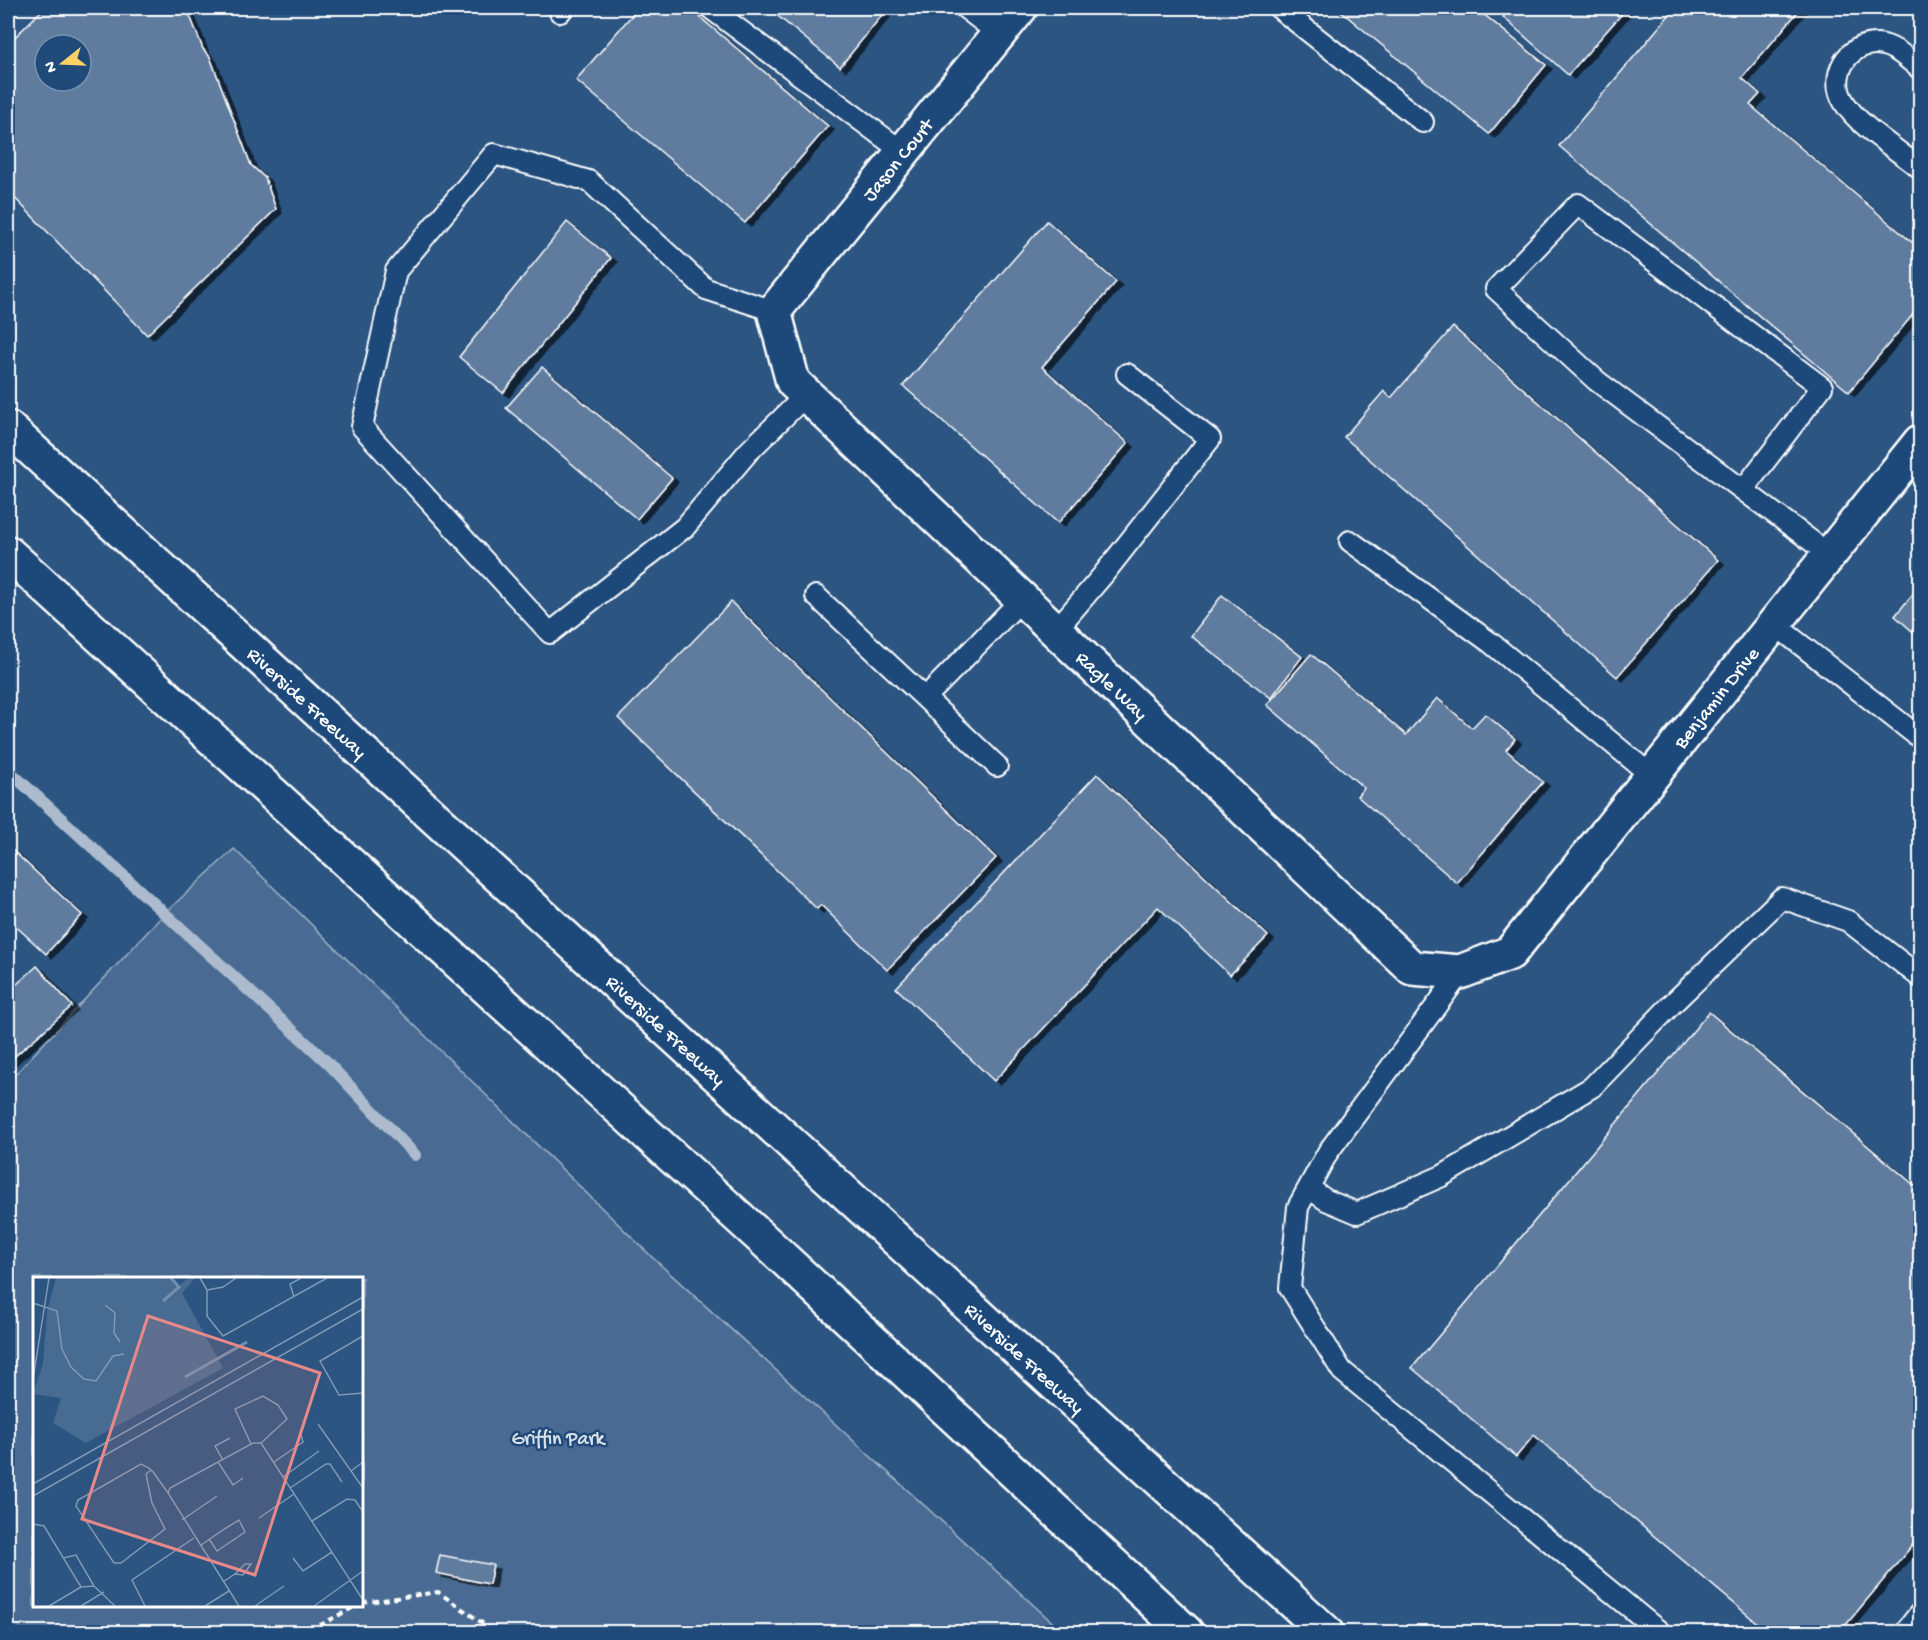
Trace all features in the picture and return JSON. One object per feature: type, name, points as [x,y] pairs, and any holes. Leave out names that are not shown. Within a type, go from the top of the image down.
[{"type":"main road","name":"Jason Court","points":[[774,311],[1020,8]]},
{"type":"main road","name":"Ragle Way","points":[[774,311],[794,382],[1412,968],[1462,971],[1510,953]]},
{"type":"main road","name":"Riverside Freeway","points":[[8,428],[1326,1632]]},
{"type":"main road","name":"Benjamin Drive","points":[[1510,953],[1920,442]]},
{"type":"main road","points":[[8,553],[767,1243],[1186,1632]]},
{"type":"lane","points":[[711,8],[903,153]]},
{"type":"lane","points":[[965,8],[999,34]]},
{"type":"lane","points":[[1279,8],[1423,122]]},
{"type":"lane","points":[[1920,69],[1893,48],[1877,44],[1859,48],[1843,60],[1837,80],[1842,101],[1853,115],[1920,168]]},
{"type":"lane","points":[[774,311],[706,289],[589,181],[494,154],[396,271],[362,427],[550,633],[685,527],[748,452],[807,394]]},
{"type":"lane","points":[[1743,490],[1822,387],[1578,204],[1496,289],[1597,381],[1830,555]]},
{"type":"lane","points":[[1056,630],[1103,575],[1210,439],[1127,374]]},
{"type":"lane","points":[[1350,541],[1491,643],[1652,776]]},
{"type":"lane","points":[[816,596],[997,766]]},
{"type":"lane","points":[[925,698],[1023,598]]},
{"type":"lane","points":[[1774,624],[1920,738]]},
{"type":"lane","points":[[1309,1188],[1326,1200],[1357,1213],[1442,1176],[1592,1087],[1673,1003],[1782,898],[1848,921],[1920,977]]},
{"type":"lane","points":[[1462,971],[1328,1152],[1298,1207],[1290,1288],[1342,1371],[1660,1632]]},
{"type":"lane","points":[[1905,1632],[1920,1613]]},
{"type":"path","points":[[363,1602],[438,1592],[495,1632]]},
{"type":"path","points":[[312,1632],[313,1629],[352,1607]]},
{"type":"green space","name":"Griffin Park","points":[[234,849],[653,1258],[1063,1632],[8,1632],[8,1082],[165,913]]},
{"type":"building","points":[[44,8],[187,8],[203,49],[210,57],[251,165],[265,178],[276,209],[147,335],[8,191],[8,44]]},
{"type":"building","points":[[638,8],[689,8],[828,126],[745,223],[576,80]]},
{"type":"building","points":[[768,8],[888,8],[840,67]]},
{"type":"building","points":[[1337,8],[1476,8],[1546,65],[1489,134]]},
{"type":"building","points":[[1511,8],[1627,8],[1568,75],[1503,17]]},
{"type":"building","points":[[1675,8],[1801,8],[1742,78],[1760,94],[1750,105],[1920,249],[1920,306],[1849,392],[1559,146]]},
{"type":"building","points":[[1047,221],[1116,282],[1042,367],[1128,443],[1058,523],[903,386]]},
{"type":"building","points":[[567,222],[611,258],[503,393],[459,357]]},
{"type":"building","points":[[1453,327],[1718,560],[1617,677],[1344,437],[1384,391],[1391,398]]},
{"type":"building","points":[[542,367],[672,478],[637,519],[506,408]]},
{"type":"building","points":[[1920,585],[1920,638],[1895,616]]},
{"type":"building","points":[[1222,595],[1302,657],[1271,698],[1191,636]]},
{"type":"building","points":[[731,602],[996,858],[887,970],[821,905],[817,909],[618,718]]},
{"type":"building","points":[[1311,654],[1406,735],[1437,698],[1472,728],[1485,714],[1515,739],[1506,750],[1543,782],[1457,883],[1357,796],[1364,788],[1267,705]]},
{"type":"building","points":[[1097,774],[1268,936],[1230,975],[1158,907],[994,1081],[896,988]]},
{"type":"building","points":[[8,846],[82,915],[46,954],[8,919]]},
{"type":"building","points":[[37,966],[72,1006],[8,1062],[8,992]]},
{"type":"building","points":[[1709,1012],[1920,1190],[1920,1536],[1840,1632],[1768,1632],[1534,1435],[1516,1457],[1412,1368]]},
{"type":"building","points":[[440,1555],[493,1565],[489,1584],[436,1573]]},
{"type":"waterway","points":[[8,770],[327,1062],[415,1155]]}]
